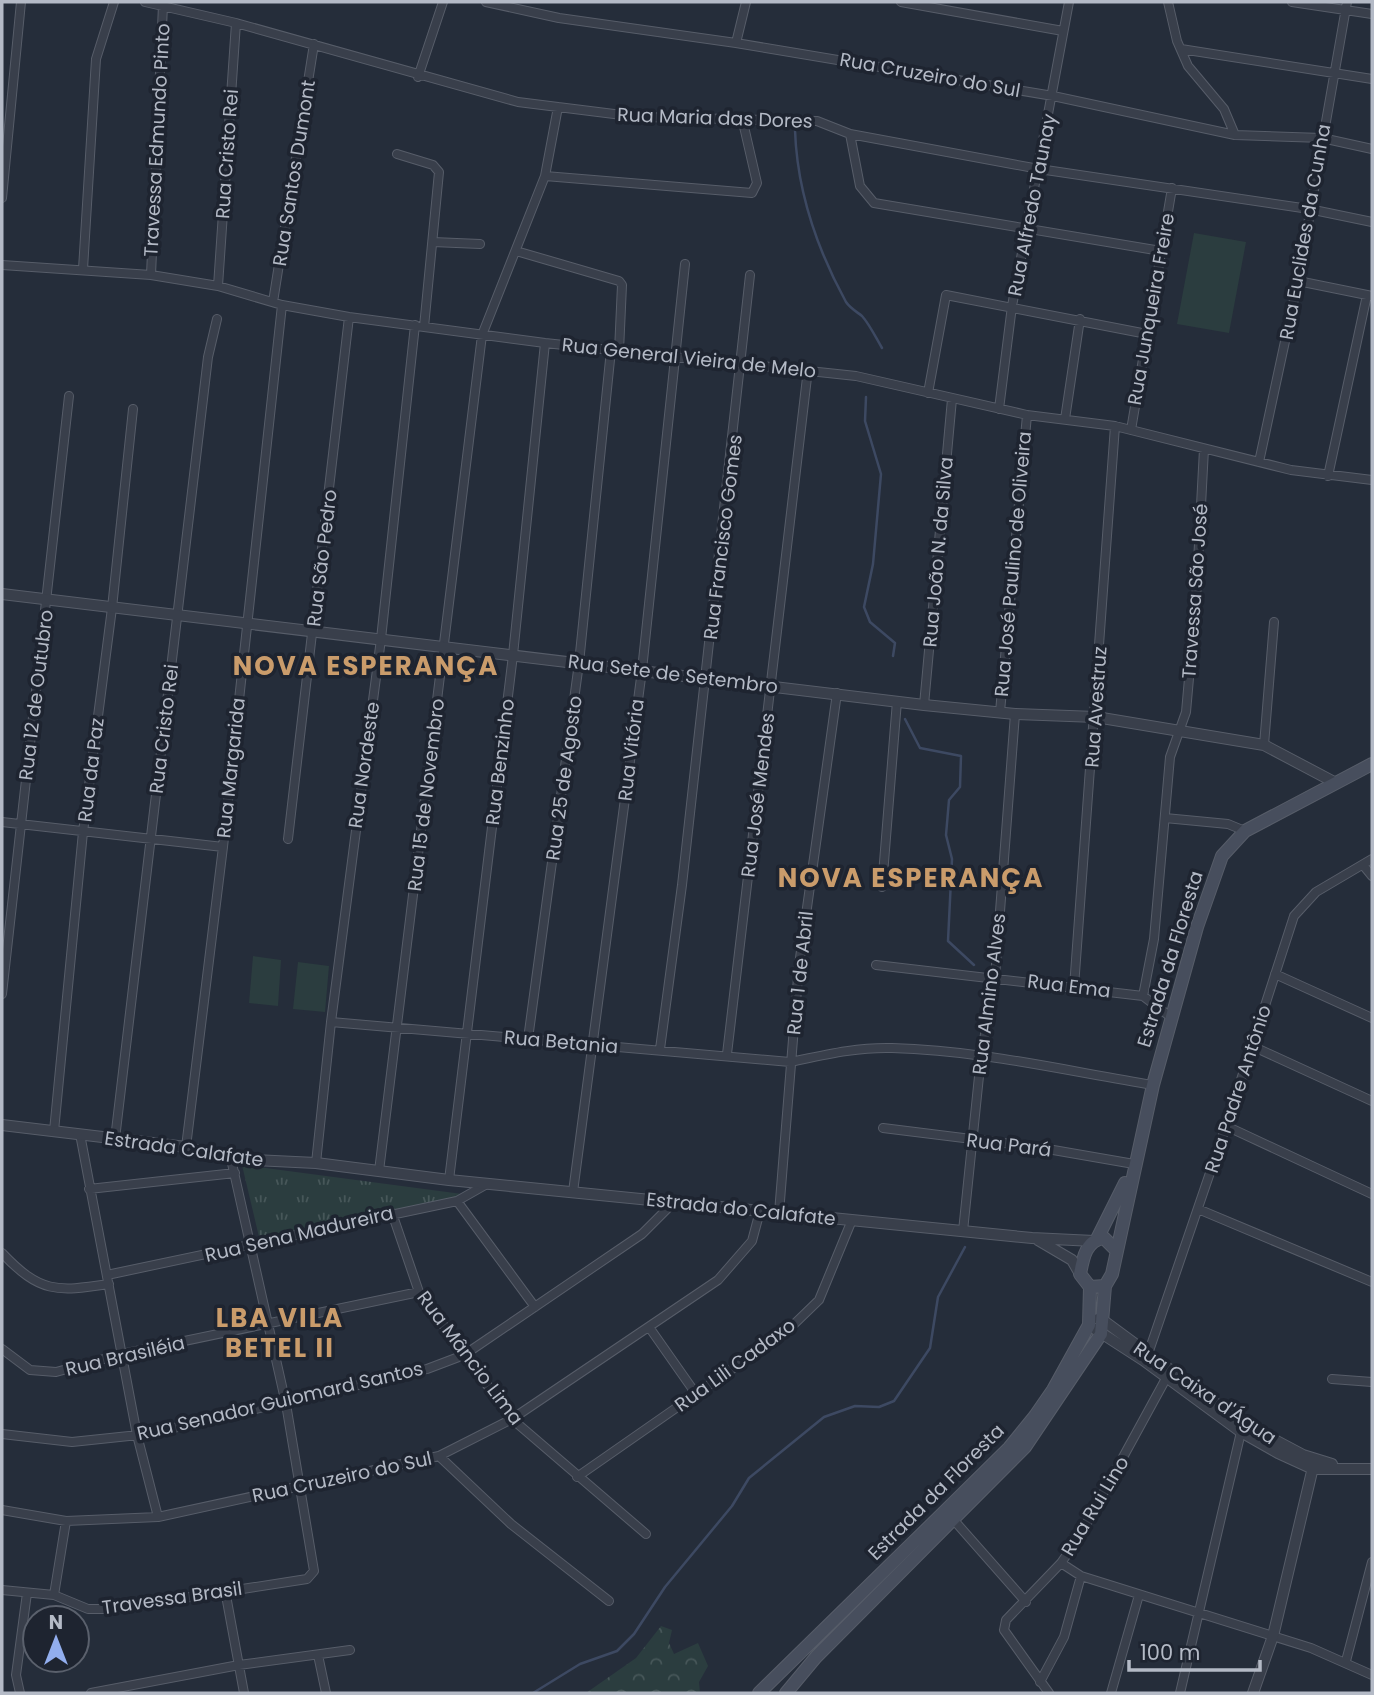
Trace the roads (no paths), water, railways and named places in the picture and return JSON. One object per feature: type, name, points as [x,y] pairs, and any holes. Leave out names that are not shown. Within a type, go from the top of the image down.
[{"type":"main road","name":"Estrada da Floresta","points":[[1116,1250],[1153,1085],[1222,856],[1245,831],[1372,764]]},
{"type":"main road","name":"Estrada da Floresta","points":[[1096,1240],[1134,1164]]},
{"type":"main road","points":[[1090,1287],[1105,1286],[1112,1274],[1116,1250],[1104,1238],[1096,1240],[1087,1249],[1080,1273],[1090,1287],[1090,1321]]},
{"type":"main road","name":"Estrada da Floresta","points":[[786,1693],[816,1657],[1025,1447],[1101,1334],[1105,1286]]},
{"type":"main road","name":"Estrada da Floresta","points":[[759,1693],[1009,1448],[1054,1390],[1090,1321]]},
{"type":"street","points":[[2,198],[21,2]]},
{"type":"street","points":[[83,269],[94,78],[101,39],[114,2]]},
{"type":"street","name":"Rua Maria das Dores","points":[[145,2],[236,23],[518,102],[638,117],[817,121],[850,134],[1039,169],[1309,209],[1372,222]]},
{"type":"street","points":[[418,76],[443,2]]},
{"type":"street","name":"Rua Cruzeiro do Sul","points":[[486,2],[559,18],[736,43],[1053,96],[1235,135],[1322,138],[1372,149]]},
{"type":"street","points":[[736,43],[746,2]]},
{"type":"street","points":[[901,2],[940,5],[1063,31]]},
{"type":"street","name":"Rua Alfredo Taunay","points":[[999,409],[1012,306],[1069,2]]},
{"type":"street","points":[[1168,2],[1188,66],[1224,108],[1235,135]]},
{"type":"street","points":[[1292,2],[1346,6],[1372,14]]},
{"type":"street","name":"Travessa Edmundo Pinto","points":[[152,275],[163,5]]},
{"type":"street","name":"Rua Euclides da Cunha","points":[[1259,462],[1298,281],[1346,6]]},
{"type":"street","name":"Rua Cristo Rei","points":[[218,286],[236,23]]},
{"type":"street","name":"Rua Santos Dumont","points":[[278,303],[314,44]]},
{"type":"street","points":[[1181,50],[1372,79]]},
{"type":"street","name":"Rua 15 de Novembro","points":[[379,1171],[482,335],[545,176],[558,107]]},
{"type":"street","points":[[545,176],[752,193],[756,190],[757,183],[742,118]]},
{"type":"street","points":[[850,134],[860,186],[874,203],[1161,251]]},
{"type":"street","name":"Rua Nordeste","points":[[316,1164],[331,1022],[419,326],[433,242],[439,172],[433,165],[397,154]]},
{"type":"street","name":"Rua Junqueira Freire","points":[[1131,430],[1172,188]]},
{"type":"street","points":[[433,242],[480,244]]},
{"type":"street","name":"Rua 25 de Agosto","points":[[516,251],[620,281],[622,285],[579,663],[528,1039]]},
{"type":"street","name":"Rua Vitória","points":[[573,1192],[642,670],[685,264]]},
{"type":"street","name":"Rua General Vieira de Melo","points":[[2,265],[152,275],[218,286],[278,303],[349,317],[545,344],[808,369],[1027,415],[1115,426],[1259,462],[1328,476],[1372,480]]},
{"type":"street","name":"Rua Francisco Gomes","points":[[660,1049],[743,362],[750,275]]},
{"type":"street","points":[[1298,281],[1369,295],[1328,476]]},
{"type":"street","points":[[928,393],[946,295],[1147,334]]},
{"type":"street","name":"Rua Margarida","points":[[186,1147],[223,847],[278,303]]},
{"type":"street","name":"Rua São Pedro","points":[[288,839],[349,317]]},
{"type":"street","name":"Rua Cristo Rei","points":[[115,1139],[208,357],[217,319]]},
{"type":"street","points":[[1065,419],[1080,319]]},
{"type":"street","name":"Rua Benzinho","points":[[449,1180],[513,655],[545,344]]},
{"type":"street","name":"Rua José Mendes","points":[[727,1054],[808,369]]},
{"type":"street","name":"Rua 12 de Outubro","points":[[2,994],[69,396]]},
{"type":"street","name":"Rua João N. da Silva","points":[[924,705],[952,399]]},
{"type":"street","name":"Rua da Paz","points":[[54,1131],[83,832],[112,608],[133,409]]},
{"type":"street","name":"Rua José Paulino de Oliveira","points":[[1000,712],[1027,415]]},
{"type":"street","name":"Rua Avestruz","points":[[1074,987],[1096,717],[1115,426]]},
{"type":"street","name":"Travessa São José","points":[[1143,996],[1154,939],[1170,757],[1186,712],[1196,600],[1204,449]]},
{"type":"street","name":"Rua Sete de Setembro","points":[[2,594],[924,705],[1015,714],[1096,717],[1264,745],[1334,782]]},
{"type":"street","points":[[1264,745],[1274,622]]},
{"type":"street","name":"Rua 1 de Abril","points":[[779,1213],[799,965],[837,693]]},
{"type":"street","points":[[882,887],[897,701]]},
{"type":"street","name":"Rua Almino Alves","points":[[963,1231],[981,1057],[995,977],[1015,714]]},
{"type":"street","points":[[1165,818],[1228,824],[1245,831]]},
{"type":"street","points":[[2,822],[223,847]]},
{"type":"street","name":"Rua Padre Antônio","points":[[1148,1354],[1294,916],[1302,903],[1315,891],[1372,859]]},
{"type":"street","points":[[1363,865],[1372,876]]},
{"type":"street","name":"Rua Ema","points":[[876,965],[1143,996],[1172,1018]]},
{"type":"street","points":[[1275,974],[1372,1018]]},
{"type":"street","name":"Rua Betania","points":[[331,1022],[727,1054],[790,1062],[856,1050],[892,1048],[981,1057],[1153,1085]]},
{"type":"street","points":[[1252,1046],[1372,1101]]},
{"type":"street","name":"Estrada Calafate","points":[[2,1125],[186,1147],[231,1159],[316,1164],[449,1180]]},
{"type":"street","points":[[1226,1126],[1372,1194]]},
{"type":"street","name":"Rua Pará","points":[[883,1128],[1134,1164]]},
{"type":"street","points":[[80,1134],[137,1435],[158,1517]]},
{"type":"street","points":[[231,1159],[253,1245],[300,1485]]},
{"type":"street","points":[[89,1189],[235,1173]]},
{"type":"street","name":"Estrada do Calafate","points":[[449,1180],[1032,1238],[1096,1240]]},
{"type":"street","name":"Rua Sena Madureira","points":[[2,1254],[27,1278],[43,1286],[66,1290],[392,1213],[457,1201],[487,1184]]},
{"type":"street","points":[[457,1201],[535,1307]]},
{"type":"street","name":"Rua Senador Guiomard Santos","points":[[2,1434],[72,1442],[137,1435],[286,1404],[401,1376],[464,1355],[642,1234],[674,1202]]},
{"type":"street","points":[[1198,1209],[1372,1282]]},
{"type":"street","name":"Rua Cruzeiro do Sul","points":[[2,1510],[66,1521],[158,1517],[439,1457],[512,1419],[729,1270],[752,1241],[760,1211]]},
{"type":"street","name":"Rua Mâncio Lima","points":[[392,1213],[419,1292],[512,1419],[646,1534]]},
{"type":"street","name":"Rua Lili Cadaxo","points":[[577,1477],[788,1329],[819,1300],[852,1220]]},
{"type":"street","name":"Estrada do Calafate","points":[[1032,1238],[1072,1260],[1080,1273]]},
{"type":"street","name":"Rua Brasiléia","points":[[2,1349],[30,1370],[43,1373],[419,1292]]},
{"type":"street","name":"Rua Caixa d'Água","points":[[1090,1321],[1104,1321],[1241,1432],[1287,1457],[1313,1464],[1372,1469]]},
{"type":"street","name":"Rua Caixa d'Água","points":[[1090,1321],[1101,1334],[1247,1426],[1313,1464]]},
{"type":"street","points":[[649,1327],[696,1394]]},
{"type":"street","name":"Rua Rui Lino","points":[[1040,1682],[1004,1630],[1006,1620],[1061,1563],[1111,1483],[1168,1374]]},
{"type":"street","points":[[1332,1380],[1372,1382]]},
{"type":"street","points":[[1180,1693],[1201,1613],[1241,1432]]},
{"type":"street","points":[[439,1457],[511,1524],[608,1601]]},
{"type":"street","points":[[1287,1457],[1306,1476],[1308,1489]]},
{"type":"street","points":[[1253,1693],[1273,1636],[1313,1464]]},
{"type":"street","name":"Travessa Brasil","points":[[2,1590],[54,1595],[88,1609],[113,1609],[307,1578],[314,1571],[300,1485]]},
{"type":"street","points":[[952,1518],[1026,1602]]},
{"type":"street","points":[[54,1595],[66,1521]]},
{"type":"street","points":[[1346,1661],[1372,1562]]},
{"type":"street","points":[[1061,1563],[1081,1576],[1273,1636],[1346,1661],[1372,1675]]},
{"type":"street","points":[[1049,1693],[1040,1682],[1063,1637],[1081,1576]]},
{"type":"street","points":[[225,1590],[244,1693]]},
{"type":"street","points":[[20,1693],[16,1675],[27,1592]]},
{"type":"street","points":[[1111,1693],[1139,1595]]},
{"type":"street","points":[[90,1693],[239,1665],[350,1650]]},
{"type":"street","points":[[318,1655],[326,1693]]},
{"type":"waterway","points":[[795,130],[804,197],[826,261],[846,302],[862,316],[882,348]]},
{"type":"waterway","points":[[866,397],[865,421],[881,474],[873,564],[864,607],[870,622],[895,643],[893,656]]},
{"type":"waterway","points":[[905,719],[920,748],[961,756],[960,787],[949,800],[946,835],[952,859],[948,941],[974,965]]},
{"type":"waterway","points":[[533,1693],[580,1664],[617,1651],[634,1634],[665,1587],[732,1506],[749,1478],[824,1417],[855,1406],[879,1407],[894,1401],[930,1348],[938,1297],[965,1247]]},
{"type":"district","name":"NOVA ESPERANÇA","points":[[366,666]]},
{"type":"district","name":"NOVA ESPERANÇA","points":[[911,878]]},
{"type":"district","name":"LBA VILA BETEL II","points":[[280,1333]]}]
